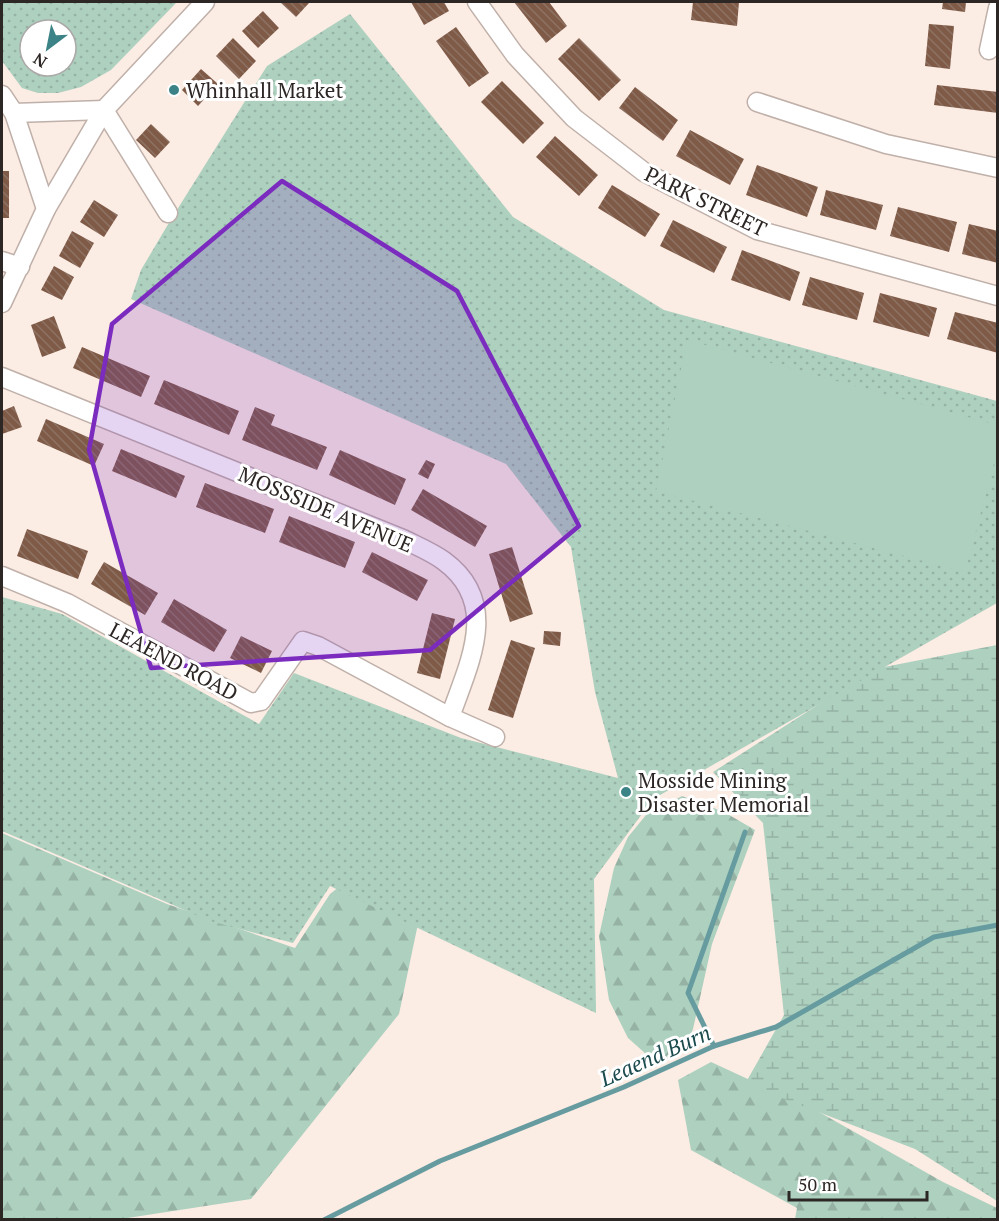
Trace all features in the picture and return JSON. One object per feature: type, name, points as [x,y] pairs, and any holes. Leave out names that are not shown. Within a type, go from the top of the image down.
[{"type":"street","points":[[2,303],[46,209],[104,110],[205,2]]},
{"type":"street","name":"PARK STREET","points":[[477,2],[516,55],[574,118],[644,172],[757,230],[998,296]]},
{"type":"street","points":[[989,50],[998,8]]},
{"type":"street","points":[[2,95],[14,113],[46,209]]},
{"type":"street","points":[[757,102],[886,144],[998,168]]},
{"type":"street","points":[[14,113],[104,110]]},
{"type":"street","points":[[104,110],[168,213]]},
{"type":"street","points":[[2,261],[20,267]]},
{"type":"street","name":"MOSSSIDE AVENUE","points":[[2,377],[403,539],[443,560],[463,578],[474,598],[477,638],[450,717]]},
{"type":"street","name":"LEAEND ROAD","points":[[2,576],[67,603],[251,703],[261,701],[303,641],[318,646],[450,717]]},
{"type":"street","points":[[450,717],[495,737]]},
{"type":"highlighted area","points":[[282,181],[457,291],[579,526],[430,650],[151,668],[89,450],[112,324]]},
{"type":"green space","points":[[2,2],[177,2],[111,70],[81,87],[58,93],[38,93],[22,88],[2,61]]},
{"type":"green space","points":[[350,14],[513,217],[664,310],[997,401],[997,603],[653,799],[594,879],[596,1013],[330,886],[293,943],[210,921],[2,831],[2,597],[62,614],[259,724],[294,673],[461,738],[618,778],[595,692],[571,547],[506,464],[131,299],[141,270],[267,66]]},
{"type":"green space","points":[[687,340],[997,425],[997,452],[965,572],[656,491]]},
{"type":"green space","points":[[997,645],[997,1201],[915,1149],[745,1084],[784,1015],[763,823],[713,772],[874,669]]},
{"type":"green space","points":[[682,796],[724,812],[755,830],[712,944],[693,1029],[682,1054],[655,1062],[628,1038],[609,1000],[599,936],[614,868],[628,837],[646,815]]},
{"type":"green space","points":[[443,805],[399,1014],[251,1199],[121,1219],[2,1219],[2,833],[167,904],[295,948],[330,894]]},
{"type":"green space","points":[[711,1062],[819,1112],[943,1182],[997,1208],[997,1219],[795,1219],[797,1208],[691,1150],[678,1080]]},
{"type":"building","points":[[280,2],[310,2],[296,17]]},
{"type":"building","points":[[411,2],[444,2],[449,11],[424,25]]},
{"type":"building","points":[[514,2],[549,2],[567,26],[546,43]]},
{"type":"building","points":[[693,2],[739,2],[737,26],[691,20]]},
{"type":"building","points":[[943,2],[966,2],[965,12],[942,9]]},
{"type":"building","points":[[263,11],[279,28],[258,48],[242,31]]},
{"type":"building","points":[[929,24],[954,26],[950,69],[925,66]]},
{"type":"building","points":[[456,27],[489,73],[469,87],[436,41]]},
{"type":"building","points":[[233,38],[256,61],[239,79],[216,56]]},
{"type":"building","points":[[579,38],[621,80],[599,101],[558,59]]},
{"type":"building","points":[[201,69],[218,84],[198,106],[182,90]]},
{"type":"building","points":[[502,81],[544,123],[523,144],[481,102]]},
{"type":"building","points":[[937,85],[998,92],[998,113],[934,105]]},
{"type":"building","points":[[635,87],[678,120],[663,141],[619,108]]},
{"type":"building","points":[[151,124],[170,142],[155,158],[136,140]]},
{"type":"building","points":[[690,130],[744,159],[730,185],[676,156]]},
{"type":"building","points":[[555,136],[598,175],[579,196],[536,157]]},
{"type":"building","points":[[757,165],[818,187],[807,217],[746,195]]},
{"type":"building","points":[[2,171],[9,171],[9,218],[2,218]]},
{"type":"building","points":[[612,185],[660,214],[645,237],[598,208]]},
{"type":"building","points":[[826,190],[883,205],[876,230],[820,215]]},
{"type":"building","points":[[94,200],[118,215],[104,237],[80,222]]},
{"type":"building","points":[[898,207],[957,222],[949,252],[890,236]]},
{"type":"building","points":[[673,220],[727,247],[714,273],[660,246]]},
{"type":"building","points":[[969,224],[998,231],[998,263],[962,254]]},
{"type":"building","points":[[72,231],[94,243],[80,268],[59,256]]},
{"type":"building","points":[[742,250],[800,272],[790,301],[731,280]]},
{"type":"building","points":[[54,266],[74,277],[62,300],[41,290]]},
{"type":"building","points":[[810,277],[864,293],[857,320],[802,305]]},
{"type":"building","points":[[880,293],[937,308],[929,337],[873,322]]},
{"type":"building","points":[[955,312],[998,323],[998,353],[947,339]]},
{"type":"building","points":[[54,316],[66,348],[42,357],[31,325]]},
{"type":"building","points":[[82,347],[150,376],[141,397],[73,368]]},
{"type":"building","points":[[164,380],[239,411],[229,435],[154,404]]},
{"type":"building","points":[[14,406],[22,427],[2,434],[2,411]]},
{"type":"building","points":[[255,407],[275,415],[271,425],[327,447],[317,470],[242,440]]},
{"type":"building","points":[[46,419],[104,444],[94,466],[37,441]]},
{"type":"building","points":[[121,449],[185,476],[176,498],[112,471]]},
{"type":"building","points":[[340,450],[406,479],[395,505],[329,475]]},
{"type":"building","points":[[426,460],[435,464],[428,479],[418,474]]},
{"type":"building","points":[[205,483],[274,509],[265,533],[196,507]]},
{"type":"building","points":[[423,489],[487,526],[475,547],[411,510]]},
{"type":"building","points":[[289,516],[355,542],[345,568],[279,542]]},
{"type":"building","points":[[27,529],[88,551],[78,579],[17,556]]},
{"type":"building","points":[[512,547],[533,614],[510,622],[489,554]]},
{"type":"building","points":[[372,552],[428,580],[417,601],[362,572]]},
{"type":"building","points":[[104,562],[158,593],[145,615],[91,584]]},
{"type":"building","points":[[174,599],[227,630],[214,652],[161,622]]},
{"type":"building","points":[[432,613],[455,619],[440,679],[417,673]]},
{"type":"building","points":[[544,631],[561,632],[560,646],[543,644]]},
{"type":"building","points":[[241,636],[272,651],[261,673],[230,658]]},
{"type":"building","points":[[511,640],[535,648],[513,718],[488,710]]},
{"type":"waterway","points":[[714,1046],[688,993],[745,832]]},
{"type":"waterway","name":"Leaend Burn","points":[[324,1220],[440,1161],[624,1087],[714,1046],[776,1027],[934,937],[998,925]]},
{"type":"place","name":"Whinhall Market","points":[[174,90]]},
{"type":"place","name":"Mosside Mining Disaster Memorial","points":[[626,792]]}]
